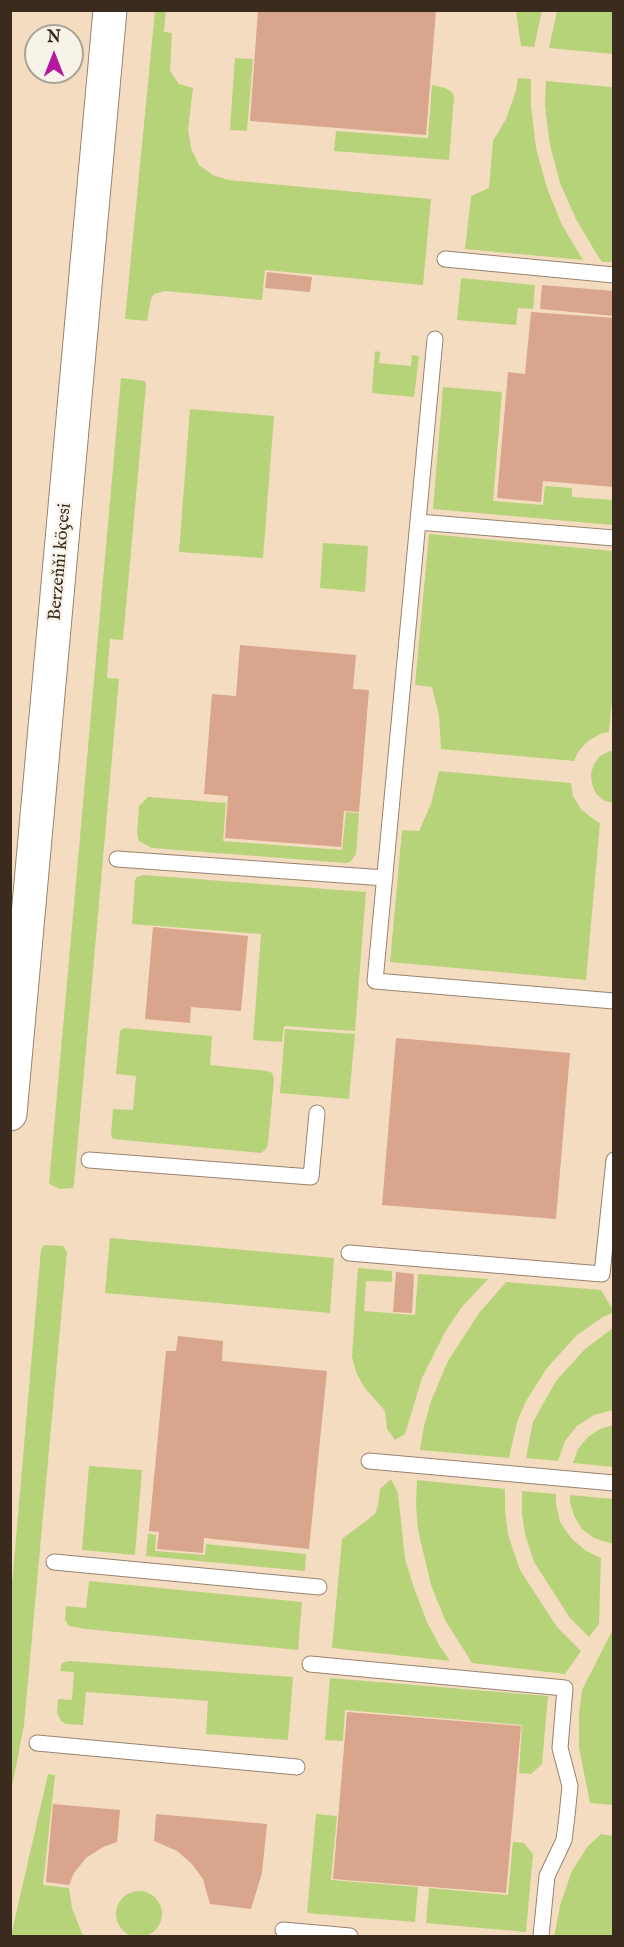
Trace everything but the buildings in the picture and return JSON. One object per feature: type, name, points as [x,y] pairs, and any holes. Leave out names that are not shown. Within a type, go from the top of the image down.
[{"type":"street","name":"Berzeňňi köçesi","points":[[10,1114],[110,10]]},
{"type":"lane","points":[[445,259],[614,275]]},
{"type":"lane","points":[[435,339],[375,981],[614,1001]]},
{"type":"lane","points":[[418,522],[614,538]]},
{"type":"lane","points":[[117,859],[385,878]]},
{"type":"lane","points":[[89,1160],[311,1178],[317,1113]]},
{"type":"lane","points":[[349,1253],[602,1274],[614,1160]]},
{"type":"lane","points":[[369,1461],[614,1483]]},
{"type":"lane","points":[[54,1562],[319,1587]]},
{"type":"lane","points":[[310,1664],[565,1688],[560,1748],[570,1786],[564,1840],[547,1876],[541,1936]]},
{"type":"lane","points":[[37,1743],[297,1767]]},
{"type":"lane","points":[[283,1930],[350,1936]]},
{"type":"green space","points":[[155,11],[166,11],[164,32],[172,33],[170,71],[179,84],[193,88],[188,130],[191,148],[199,165],[213,175],[228,180],[431,199],[423,285],[265,270],[262,300],[165,291],[154,294],[151,299],[147,321],[125,319]]},
{"type":"green space","points":[[516,11],[542,11],[534,47],[521,46]]},
{"type":"green space","points":[[557,11],[613,11],[613,54],[549,48]]},
{"type":"green space","points":[[235,58],[253,59],[247,131],[230,130]]},
{"type":"green space","points":[[518,78],[531,79],[531,106],[536,148],[547,188],[562,225],[583,260],[465,249],[471,196],[489,188],[493,141],[506,119]]},
{"type":"green space","points":[[546,81],[611,87],[614,92],[613,262],[602,262],[576,219],[560,183],[550,145],[545,106]]},
{"type":"green space","points":[[432,85],[445,88],[452,92],[454,97],[449,160],[334,151],[336,131],[428,138]]},
{"type":"green space","points":[[461,278],[535,285],[533,309],[518,308],[516,325],[457,320]]},
{"type":"green space","points":[[375,351],[380,352],[379,363],[411,366],[412,355],[419,356],[414,397],[372,393]]},
{"type":"green space","points":[[121,378],[145,381],[146,385],[123,640],[110,639],[107,678],[119,679],[74,1184],[73,1188],[60,1189],[49,1184]]},
{"type":"green space","points":[[443,387],[502,392],[493,501],[543,505],[545,486],[572,488],[572,497],[613,500],[613,525],[433,509]]},
{"type":"green space","points":[[190,409],[274,416],[263,558],[179,552]]},
{"type":"green space","points":[[429,534],[613,551],[614,680],[609,732],[602,733],[588,741],[578,752],[574,761],[441,749],[439,715],[432,687],[415,685]]},
{"type":"green space","points":[[323,543],[368,546],[365,592],[320,588]]},
{"type":"green space","points":[[613,751],[613,803],[605,801],[596,794],[591,774],[600,756]]},
{"type":"green space","points":[[439,771],[571,783],[573,796],[581,809],[600,823],[586,980],[390,962],[402,830],[419,831],[431,804]]},
{"type":"green space","points":[[148,797],[226,803],[223,841],[342,850],[346,812],[359,813],[356,854],[350,862],[346,863],[152,848],[139,841],[137,834],[139,806]]},
{"type":"green space","points":[[144,875],[366,892],[355,1031],[284,1026],[282,1042],[253,1040],[261,934],[132,924],[135,880]]},
{"type":"green space","points":[[124,1028],[212,1036],[210,1065],[272,1073],[274,1079],[266,1149],[261,1153],[113,1139],[111,1135],[113,1109],[133,1110],[136,1076],[116,1074],[120,1031]]},
{"type":"green space","points":[[285,1029],[355,1034],[349,1099],[280,1093]]},
{"type":"green space","points":[[110,1238],[334,1258],[330,1313],[105,1293]]},
{"type":"green space","points":[[44,1245],[63,1246],[67,1252],[24,1725],[11,1792],[11,1596],[41,1249]]},
{"type":"green space","points":[[358,1268],[392,1271],[392,1282],[366,1281],[364,1311],[415,1315],[418,1274],[488,1279],[461,1308],[445,1332],[422,1378],[405,1434],[395,1440],[387,1429],[385,1411],[364,1387],[356,1372],[352,1357]]},
{"type":"green space","points":[[506,1282],[601,1290],[613,1310],[612,1313],[577,1335],[547,1368],[526,1401],[517,1422],[509,1458],[420,1450],[431,1401],[448,1361],[479,1313]]},
{"type":"green space","points":[[613,1328],[613,1410],[594,1415],[577,1426],[565,1441],[558,1461],[526,1458],[533,1422],[556,1381],[585,1349]]},
{"type":"green space","points":[[613,1425],[613,1467],[573,1463],[578,1449],[588,1437],[600,1429]]},
{"type":"green space","points":[[89,1466],[142,1470],[135,1555],[82,1550]]},
{"type":"green space","points":[[391,1479],[398,1493],[405,1559],[414,1588],[427,1622],[450,1661],[332,1648],[342,1539],[375,1514],[380,1489]]},
{"type":"green space","points":[[417,1480],[505,1489],[508,1535],[520,1570],[557,1627],[581,1651],[565,1674],[472,1663],[445,1620],[431,1585],[418,1530]]},
{"type":"green space","points":[[522,1491],[556,1494],[560,1522],[571,1538],[586,1551],[601,1558],[599,1624],[589,1637],[570,1618],[534,1562],[525,1534]]},
{"type":"green space","points":[[570,1495],[613,1499],[613,1544],[594,1538],[582,1529],[574,1516]]},
{"type":"green space","points":[[148,1534],[156,1535],[155,1551],[205,1555],[206,1544],[306,1554],[305,1571],[146,1556]]},
{"type":"green space","points":[[89,1581],[302,1602],[298,1650],[69,1626],[65,1620],[66,1606],[86,1608]]},
{"type":"green space","points":[[613,1602],[614,1805],[590,1803],[579,1748],[579,1713],[582,1690],[612,1631]]},
{"type":"green space","points":[[69,1661],[293,1677],[288,1740],[206,1734],[208,1701],[86,1692],[83,1725],[66,1724],[61,1721],[57,1712],[58,1699],[72,1700],[74,1672],[60,1671],[62,1663]]},
{"type":"green space","points":[[330,1678],[548,1696],[542,1764],[531,1774],[519,1773],[522,1725],[345,1710],[343,1741],[325,1740]]},
{"type":"green space","points":[[48,1774],[55,1775],[43,1885],[69,1888],[72,1908],[83,1936],[11,1936]]},
{"type":"green space","points":[[316,1814],[337,1816],[331,1880],[418,1887],[415,1922],[307,1913]]},
{"type":"green space","points":[[601,1834],[613,1836],[613,1936],[554,1936],[561,1902],[572,1871],[588,1846]]},
{"type":"green space","points":[[513,1842],[524,1843],[533,1854],[526,1932],[426,1923],[429,1888],[508,1895]]},
{"type":"green space","points":[[139,1891],[148,1892],[155,1898],[161,1905],[161,1923],[155,1930],[148,1936],[139,1937],[130,1936],[123,1930],[117,1923],[116,1914],[117,1905],[123,1898],[130,1892]]}]
